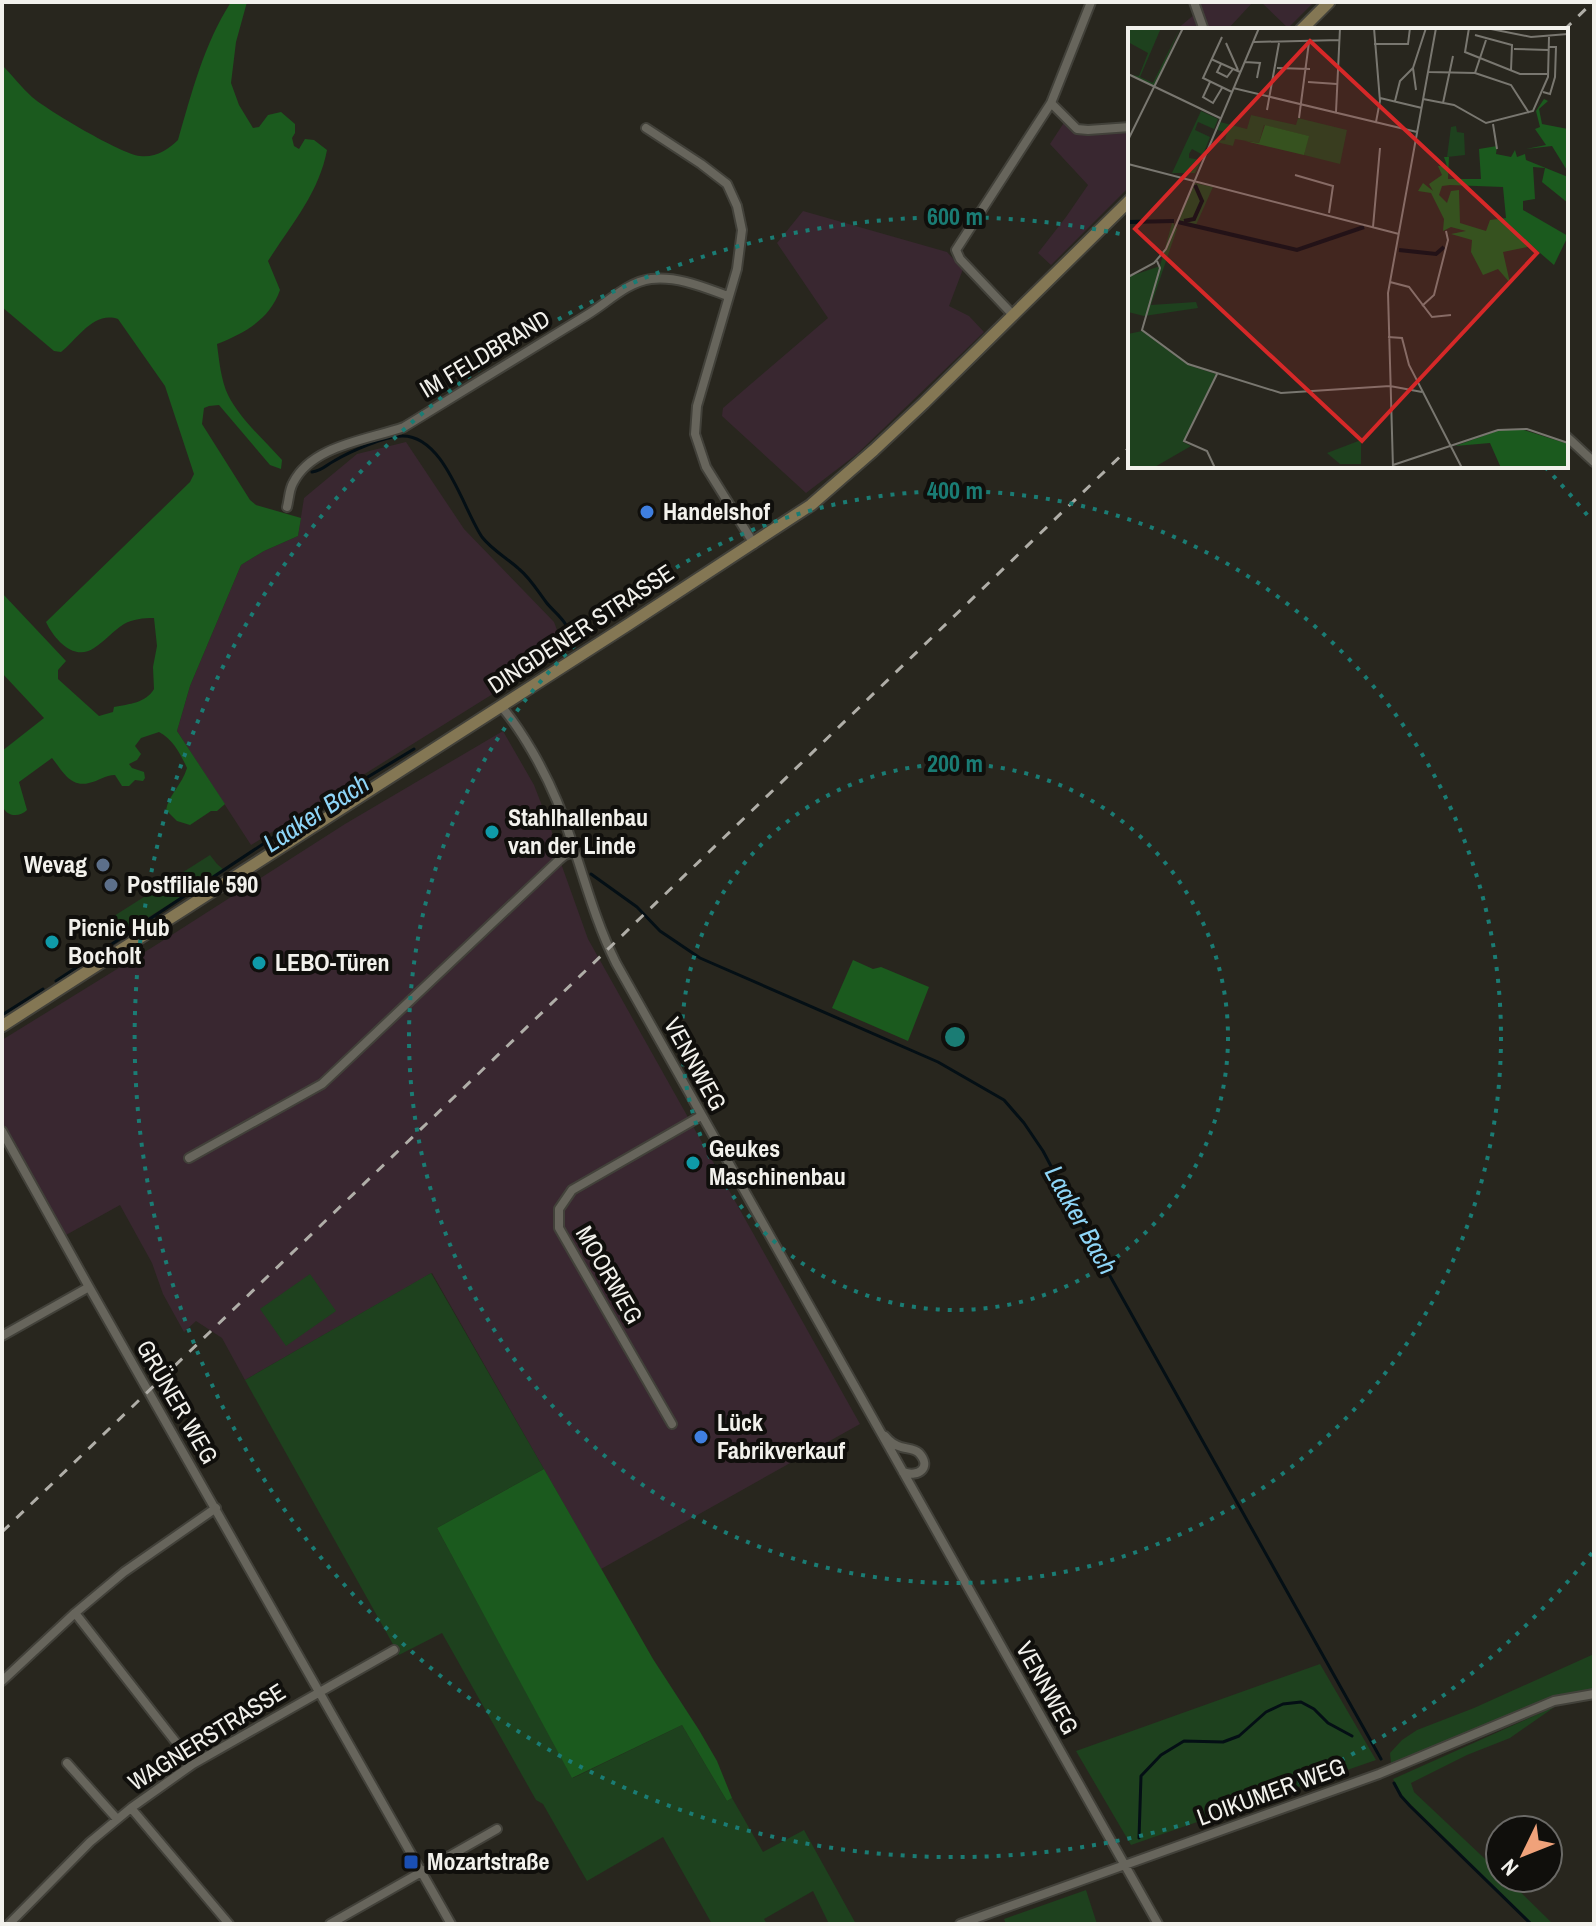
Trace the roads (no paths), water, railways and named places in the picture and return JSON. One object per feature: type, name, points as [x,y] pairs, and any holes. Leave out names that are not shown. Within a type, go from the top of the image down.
[{"type":"main road","points":[[1303,28],[1329,2]]},
{"type":"main road","name":"DINGDENER STRASSE","points":[[2,1026],[754,544],[826,493],[1014,316],[1128,202]]},
{"type":"street","points":[[1014,316],[960,259],[956,250],[1051,103],[1091,2]]},
{"type":"street","points":[[1194,2],[1203,28]]},
{"type":"street","points":[[1051,103],[1077,129],[1128,127]]},
{"type":"street","points":[[646,128],[727,184],[737,206],[742,230],[737,269],[697,406],[695,434],[706,467],[754,544]]},
{"type":"street","name":"IM FELDBRAND","points":[[287,507],[293,483],[305,467],[320,455],[404,427],[629,287],[647,279],[666,278],[728,296]]},
{"type":"street","points":[[1568,438],[1594,462]]},
{"type":"street","name":"VENNWEG","points":[[501,706],[546,779],[563,816],[608,949],[1158,1924]]},
{"type":"street","points":[[189,1158],[322,1084],[559,860],[574,852]]},
{"type":"street","name":"MOORWEG","points":[[672,1424],[559,1228],[559,1209],[572,1190],[701,1116]]},
{"type":"street","name":"GRÜNER WEG","points":[[2,1131],[451,1924]]},
{"type":"street","points":[[2,1336],[89,1287]]},
{"type":"street","points":[[879,1430],[893,1443],[920,1454],[922,1470],[910,1475],[902,1472]]},
{"type":"street","points":[[2,1681],[124,1572],[216,1508]]},
{"type":"street","points":[[75,1613],[193,1764]]},
{"type":"street","points":[[319,1692],[394,1650]]},
{"type":"street","name":"WAGNERSTRASSE","points":[[6,1923],[72,1859],[131,1808],[193,1764],[319,1692]]},
{"type":"street","name":"LOIKUMER WEG","points":[[960,1924],[1379,1774],[1554,1701],[1594,1694]]},
{"type":"street","name":"WAGNERSTRASSE","points":[[67,1763],[117,1819]]},
{"type":"street","points":[[131,1808],[229,1924]]},
{"type":"street","points":[[330,1924],[497,1829]]},
{"type":"waterway","points":[[312,472],[358,449],[395,437],[417,439],[430,447],[451,476],[482,537],[527,576],[566,625],[571,643],[527,673]]},
{"type":"waterway","name":"Laaker Bach","points":[[56,981],[325,803],[414,749]]},
{"type":"waterway","name":"Laaker Bach","points":[[591,874],[637,907],[660,931],[700,958],[938,1062],[1004,1100],[1043,1151],[1381,1759]]},
{"type":"waterway","name":"Laaker Bach","points":[[2,1015],[43,989]]},
{"type":"waterway","points":[[1139,1838],[1141,1776],[1161,1755],[1184,1741],[1223,1742],[1239,1736],[1266,1712],[1283,1704],[1301,1702],[1314,1709],[1328,1723],[1352,1736]]},
{"type":"waterway","name":"Laaker Bach","points":[[1394,1783],[1410,1806],[1531,1924]]},
{"type":"railway","points":[[1566,28],[1593,2]]},
{"type":"railway","points":[[2,1532],[1128,449]]},
{"type":"place","name":"Handelshof","points":[[647,512]]},
{"type":"place","name":"Stahlhallenbau van der Linde","points":[[492,832]]},
{"type":"place","name":"Wevag","points":[[103,865]]},
{"type":"place","name":"Postfiliale 590","points":[[111,885]]},
{"type":"place","name":"Picnic Hub Bocholt","points":[[52,942]]},
{"type":"place","name":"LEBO-Türen","points":[[259,963]]},
{"type":"place","name":"Geukes Maschinenbau","points":[[693,1163]]},
{"type":"place","name":"Lück Fabrikverkauf","points":[[701,1437]]},
{"type":"place","name":"Mozartstraße","points":[[411,1862]]}]
